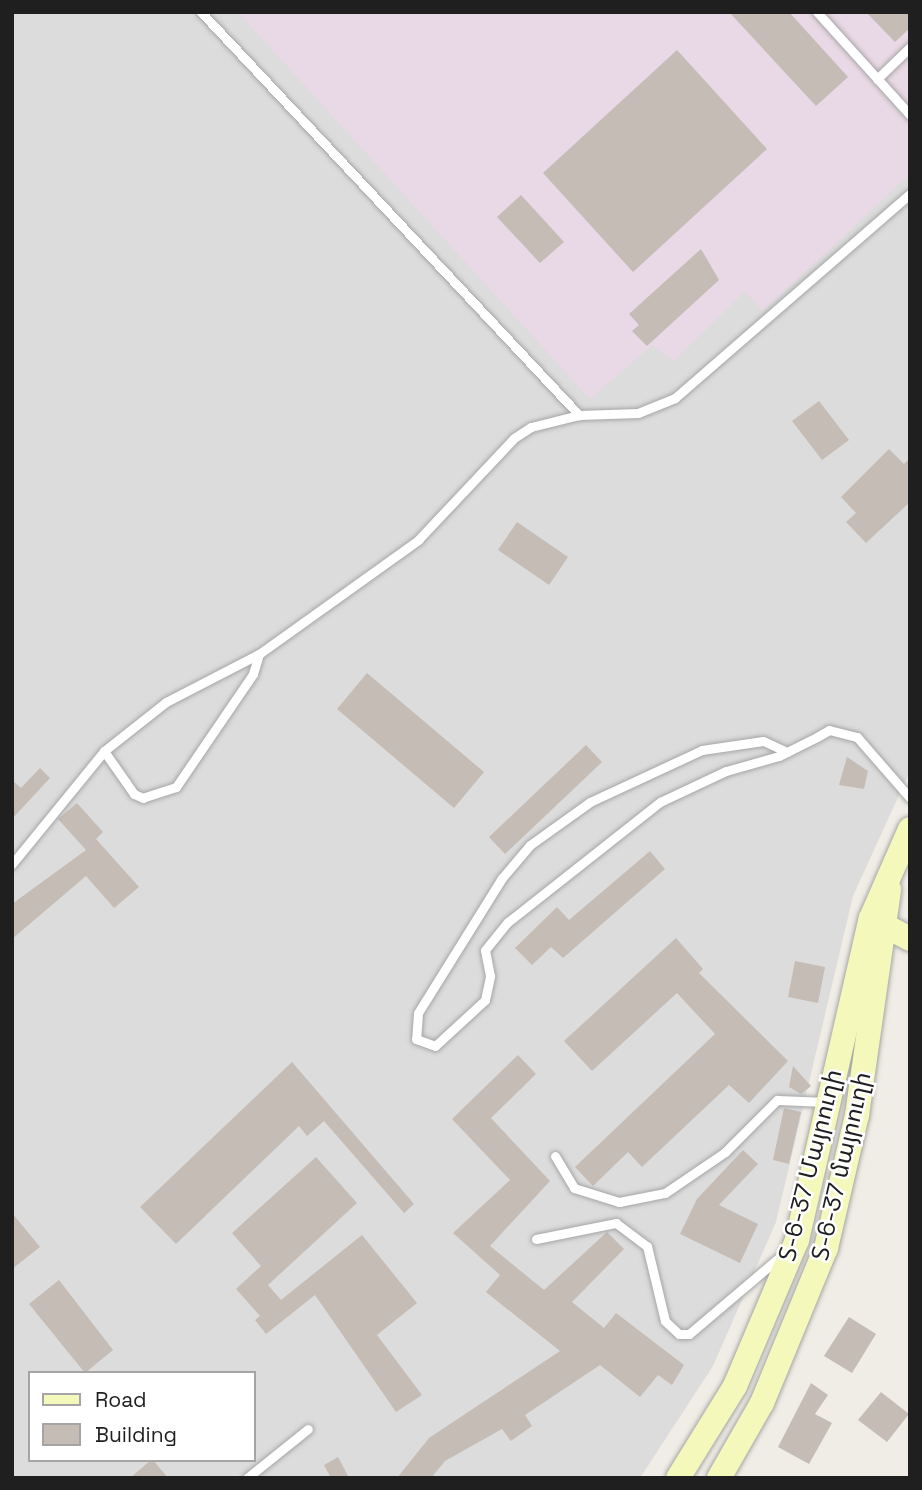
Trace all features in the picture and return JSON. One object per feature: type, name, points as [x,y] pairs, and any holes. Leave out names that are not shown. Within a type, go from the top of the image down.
[{"type":"main road","name":"Տ-6-37 մայրուղի","points":[[719,1478],[762,1403],[826,1248],[857,1115],[879,922],[890,876],[910,829]]},
{"type":"main road","points":[[879,922],[910,939]]},
{"type":"main road","name":"Տ-6-37 Մայրուղի","points":[[678,1478],[735,1386],[797,1240],[830,1102],[841,1027],[879,922]]},
{"type":"main road","points":[[797,1240],[826,1248]]},
{"type":"lane","points":[[201,12],[579,415]]},
{"type":"lane","points":[[817,12],[910,115]]},
{"type":"lane","points":[[877,79],[910,47]]},
{"type":"lane","points":[[12,864],[104,751],[166,702],[259,654],[418,540],[514,438],[531,427],[579,415],[638,412],[676,398],[910,194]]},
{"type":"lane","points":[[104,751],[143,798],[176,787],[253,674],[259,654]]},
{"type":"lane","points":[[787,752],[764,741],[702,750],[590,802],[530,845],[494,889],[418,1013],[416,1040],[435,1046],[485,1000],[487,944],[564,871],[660,802],[787,752],[829,730],[845,732],[868,748],[910,798]]},
{"type":"lane","points":[[555,1156],[574,1188],[619,1202],[666,1194],[725,1152],[777,1100],[830,1102]]},
{"type":"lane","points":[[536,1239],[616,1223],[646,1246],[665,1321],[679,1334],[688,1334],[738,1294],[797,1240]]},
{"type":"lane","points":[[247,1478],[308,1429]]},
{"type":"shaded area","points":[[12,12],[910,12],[910,771],[853,896],[776,1222],[713,1366],[640,1478],[12,1478]]},
{"type":"shaded area","points":[[238,12],[910,12],[910,174],[763,311],[745,291],[674,361],[652,345],[590,399]]},
{"type":"building","points":[[729,12],[789,12],[848,77],[816,106]]},
{"type":"building","points":[[866,12],[910,12],[910,28],[895,42]]},
{"type":"building","points":[[677,50],[767,149],[633,272],[543,173]]},
{"type":"building","points":[[521,195],[564,242],[540,263],[497,217]]},
{"type":"building","points":[[701,249],[719,280],[647,346],[632,331],[639,325],[629,314]]},
{"type":"building","points":[[819,401],[849,440],[822,460],[792,421]]},
{"type":"building","points":[[889,449],[904,464],[910,458],[910,502],[866,543],[846,522],[856,513],[841,497]]},
{"type":"building","points":[[517,522],[568,557],[549,585],[498,550]]},
{"type":"building","points":[[367,673],[484,772],[454,808],[337,709]]},
{"type":"building","points":[[586,745],[602,762],[505,854],[489,837]]},
{"type":"building","points":[[847,757],[868,771],[864,789],[839,785]]},
{"type":"building","points":[[40,768],[50,778],[12,819],[12,780],[21,788]]},
{"type":"building","points":[[77,803],[103,832],[96,839],[139,887],[114,908],[86,876],[12,939],[12,904],[86,850],[58,819]]},
{"type":"building","points":[[650,851],[665,869],[563,958],[551,947],[532,965],[515,948],[557,907],[569,920]]},
{"type":"building","points":[[676,938],[703,969],[699,973],[788,1061],[749,1103],[729,1085],[642,1167],[628,1152],[593,1186],[575,1167],[715,1034],[677,993],[592,1071],[564,1041]]},
{"type":"building","points":[[795,961],[825,967],[818,1003],[788,997]]},
{"type":"building","points":[[518,1055],[536,1074],[491,1118],[550,1181],[490,1246],[544,1290],[607,1232],[624,1249],[572,1302],[604,1328],[616,1313],[684,1365],[672,1385],[658,1375],[640,1397],[600,1365],[525,1415],[532,1426],[511,1441],[502,1429],[445,1461],[431,1478],[397,1478],[429,1438],[560,1351],[486,1292],[500,1275],[453,1233],[510,1180],[452,1119]]},
{"type":"building","points":[[292,1062],[414,1204],[404,1213],[324,1121],[307,1136],[299,1126],[176,1244],[140,1207]]},
{"type":"building","points":[[793,1066],[811,1086],[801,1094],[789,1087]]},
{"type":"building","points":[[784,1108],[801,1112],[789,1164],[773,1160]]},
{"type":"building","points":[[743,1150],[758,1164],[719,1205],[758,1224],[740,1263],[680,1234],[697,1199]]},
{"type":"building","points":[[316,1157],[357,1203],[268,1285],[281,1300],[362,1235],[417,1303],[377,1335],[422,1395],[396,1412],[315,1295],[266,1334],[255,1320],[260,1316],[236,1289],[261,1266],[232,1233]]},
{"type":"building","points":[[12,1213],[40,1247],[12,1269]]},
{"type":"building","points":[[59,1280],[113,1350],[87,1371],[83,1371],[29,1304]]},
{"type":"building","points":[[849,1317],[876,1334],[852,1373],[824,1356]]},
{"type":"building","points":[[811,1383],[828,1395],[815,1414],[832,1423],[809,1464],[778,1447]]},
{"type":"building","points":[[881,1392],[909,1414],[887,1442],[858,1420]]},
{"type":"building","points":[[338,1457],[349,1478],[331,1478],[324,1465]]},
{"type":"building","points":[[149,1462],[155,1462],[168,1478],[130,1478]]}]
